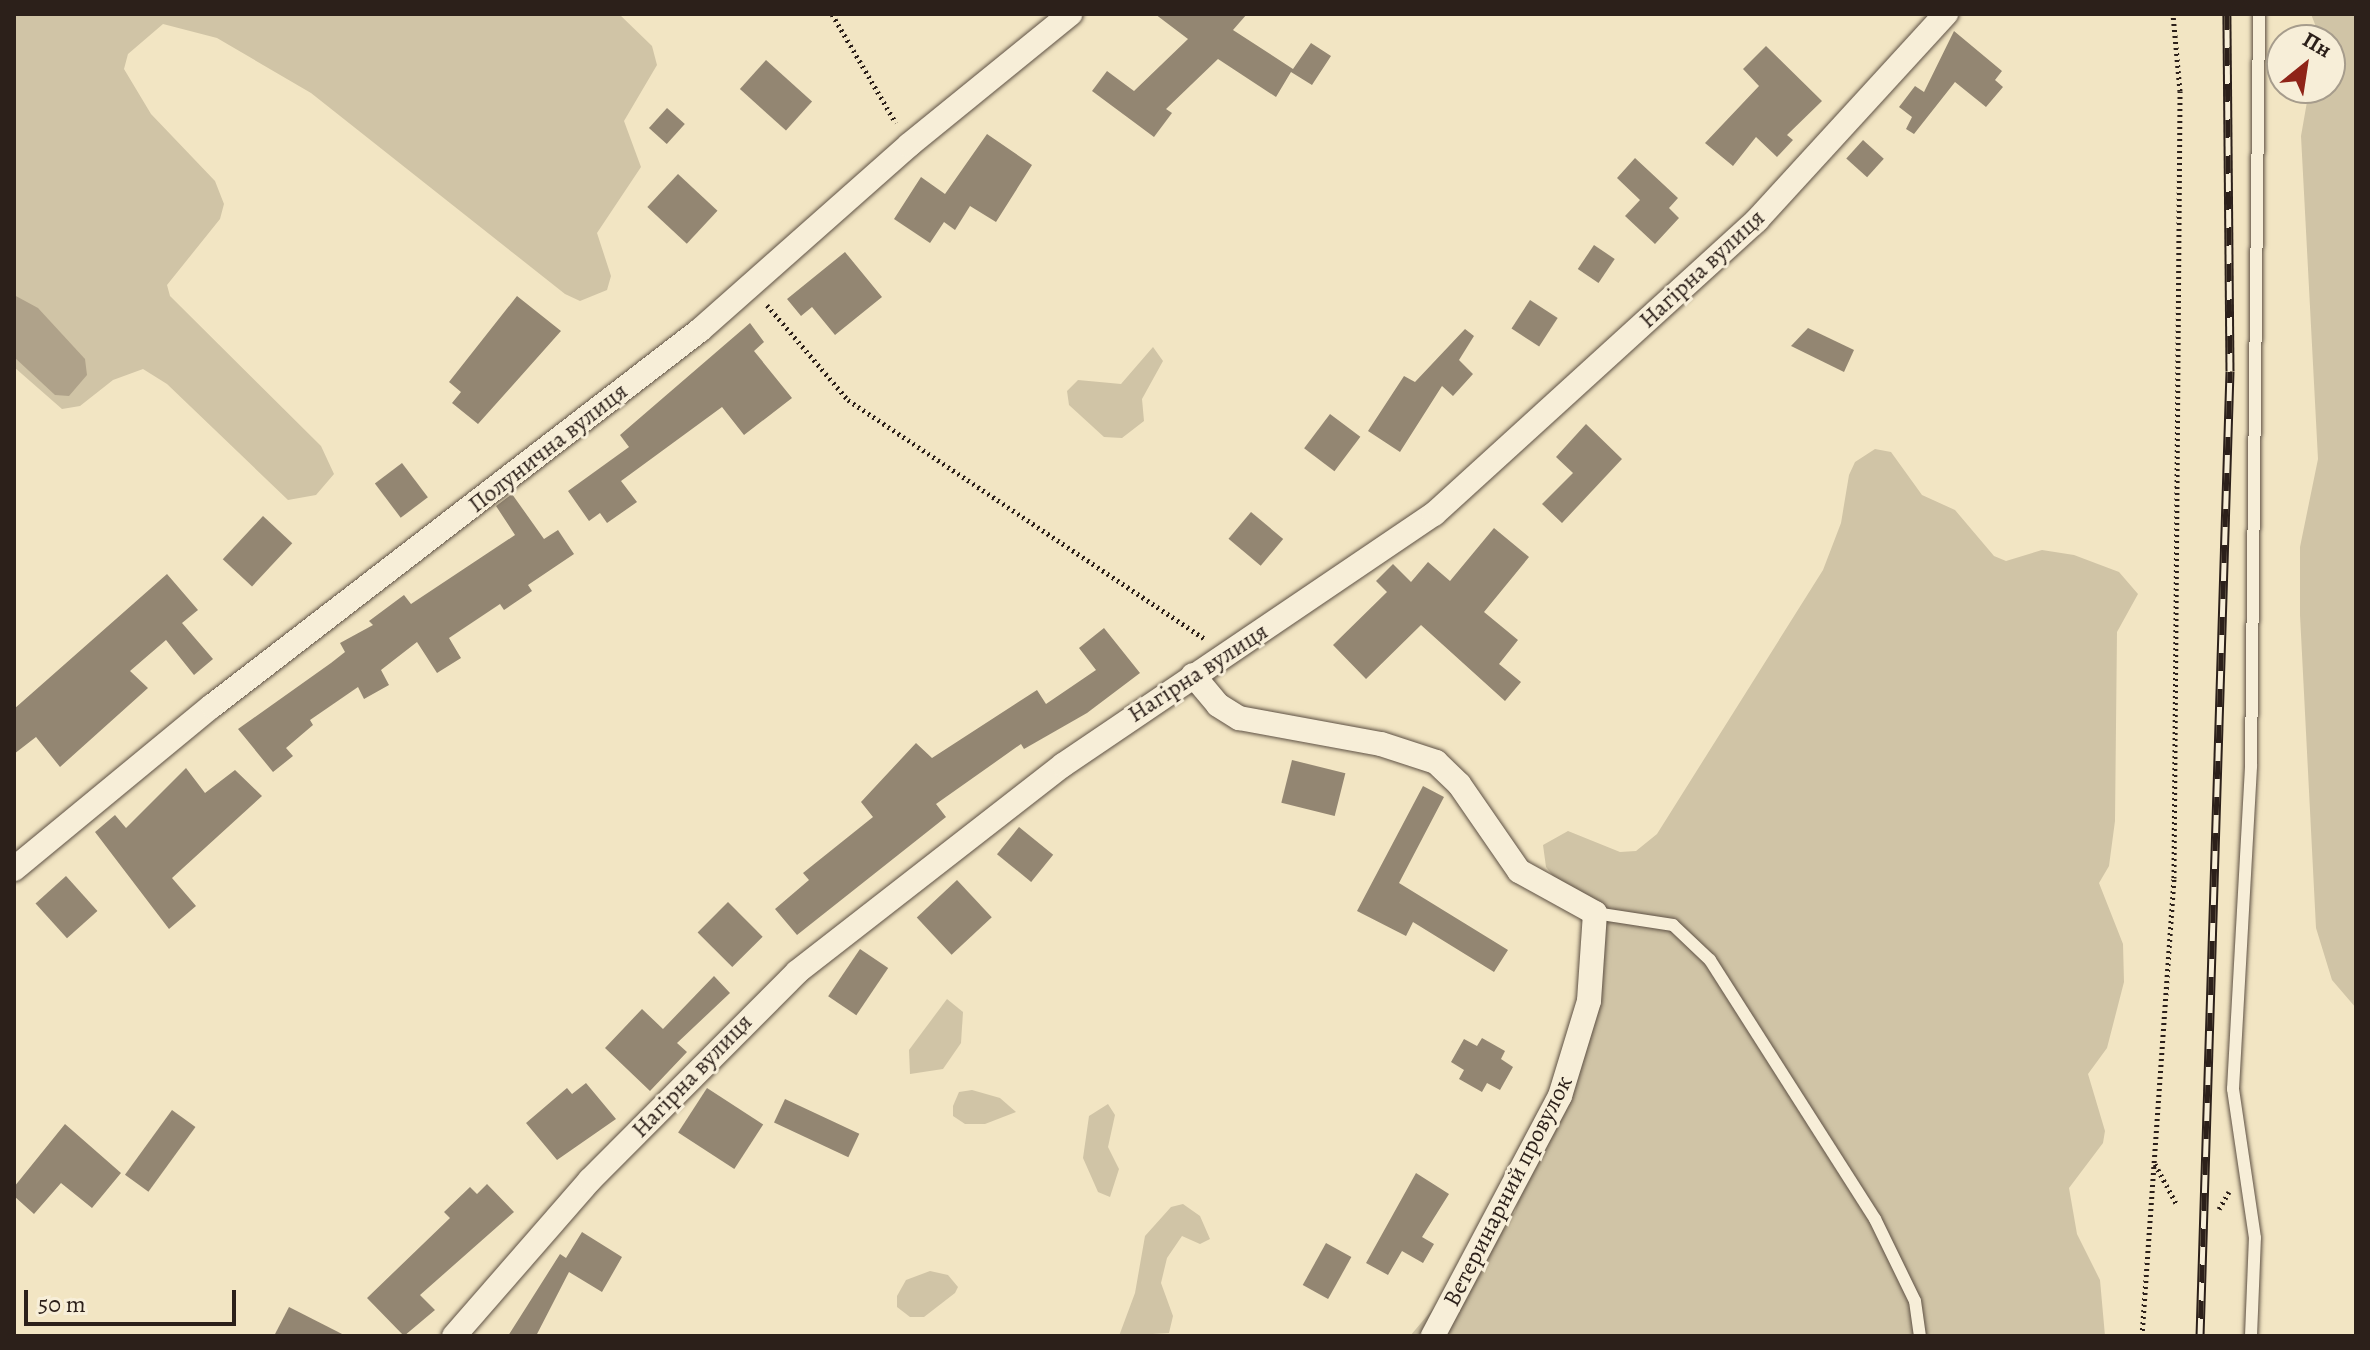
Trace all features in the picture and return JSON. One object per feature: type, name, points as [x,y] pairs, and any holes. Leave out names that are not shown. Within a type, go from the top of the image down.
[{"type":"street","name":"Полунична вулиця","points":[[14,869],[193,721],[752,285],[909,145],[1070,14]]},
{"type":"street","name":"Нагірна вулиця","points":[[454,1336],[590,1180],[797,972],[1063,765],[1434,514],[1757,220],[1946,14]]},
{"type":"street","points":[[1193,675],[1218,705],[1239,718],[1381,744],[1436,762],[1459,784],[1519,871],[1595,913]]},
{"type":"street","name":"Ветеринарний провулок","points":[[1433,1336],[1564,1086],[1589,1001],[1595,913]]},
{"type":"lane","points":[[2251,1336],[2255,1238],[2233,1089],[2251,750],[2259,14]]},
{"type":"lane","points":[[1595,913],[1673,925],[1710,960],[1875,1219],[1910,1286],[1920,1336]]},
{"type":"path","points":[[832,14],[909,145]]},
{"type":"path","points":[[2142,1336],[2174,878],[2180,91],[2173,14]]},
{"type":"path","points":[[752,285],[848,400],[1225,655]]},
{"type":"path","points":[[2153,1161],[2177,1205]]},
{"type":"shaded area","points":[[14,14],[619,14],[652,46],[657,65],[624,121],[641,167],[597,233],[611,276],[607,290],[580,301],[565,294],[311,93],[217,38],[163,24],[128,54],[124,69],[151,114],[215,181],[224,204],[220,219],[167,285],[170,296],[321,446],[334,474],[316,495],[288,500],[167,384],[143,369],[113,380],[80,406],[62,409],[14,367]]},
{"type":"shaded area","points":[[2311,14],[2356,14],[2356,1008],[2332,980],[2316,928],[2300,615],[2300,547],[2318,459],[2301,136],[2307,104],[2346,104],[2346,24],[2315,24]]},
{"type":"shaded area","points":[[14,295],[38,308],[85,359],[87,375],[69,396],[55,395],[14,357]]},
{"type":"shaded area","points":[[1153,347],[1163,361],[1142,399],[1144,421],[1122,438],[1104,437],[1069,405],[1067,391],[1078,380],[1121,384]]},
{"type":"shaded area","points":[[1875,449],[1891,452],[1922,495],[1955,510],[1994,556],[2006,561],[2042,550],[2074,555],[2119,572],[2138,594],[2117,632],[2115,821],[2109,866],[2099,883],[2123,944],[2124,982],[2107,1048],[2088,1074],[2105,1131],[2103,1143],[2069,1188],[2077,1234],[2100,1280],[2105,1336],[1410,1336],[1515,1212],[1602,937],[1546,867],[1543,845],[1568,831],[1620,852],[1636,851],[1657,834],[1823,570],[1841,523],[1849,475],[1855,462]]},
{"type":"shaded area","points":[[947,999],[963,1012],[961,1043],[943,1069],[910,1074],[909,1050]]},
{"type":"shaded area","points":[[972,1090],[1000,1098],[1016,1112],[985,1124],[965,1124],[953,1116],[953,1106],[959,1092]]},
{"type":"shaded area","points":[[1108,1104],[1115,1115],[1108,1147],[1119,1169],[1110,1197],[1098,1192],[1083,1158],[1089,1116]]},
{"type":"shaded area","points":[[1183,1204],[1200,1216],[1210,1239],[1200,1244],[1182,1236],[1167,1258],[1161,1283],[1173,1316],[1169,1333],[1119,1336],[1135,1293],[1145,1236],[1171,1207]]},
{"type":"shaded area","points":[[930,1271],[948,1275],[958,1287],[955,1293],[924,1317],[910,1317],[897,1307],[897,1296],[906,1280]]},
{"type":"building","points":[[1155,14],[1247,14],[1233,30],[1293,69],[1311,43],[1331,56],[1312,85],[1291,72],[1276,97],[1218,59],[1166,109],[1172,113],[1154,137],[1092,91],[1107,71],[1134,91],[1188,39]]},
{"type":"building","points":[[1954,31],[2002,71],[1995,80],[2003,87],[1986,107],[1955,82],[1914,134],[1906,129],[1912,117],[1899,107],[1915,86],[1924,92]]},
{"type":"building","points":[[1766,46],[1822,101],[1787,135],[1793,140],[1777,157],[1756,137],[1733,166],[1705,143],[1759,86],[1743,69]]},
{"type":"building","points":[[766,60],[812,101],[786,130],[740,89]]},
{"type":"building","points":[[667,108],[685,124],[667,144],[649,128]]},
{"type":"building","points":[[987,134],[1032,165],[996,222],[970,206],[955,230],[944,222],[930,243],[894,219],[921,177],[945,194]]},
{"type":"building","points":[[1863,140],[1884,159],[1867,177],[1846,159]]},
{"type":"building","points":[[1635,158],[1678,198],[1669,208],[1679,218],[1655,244],[1625,216],[1640,200],[1617,178]]},
{"type":"building","points":[[678,174],[717,211],[687,244],[647,207]]},
{"type":"building","points":[[1594,245],[1615,259],[1599,283],[1578,269]]},
{"type":"building","points":[[845,252],[882,297],[835,335],[812,307],[801,316],[787,299]]},
{"type":"building","points":[[517,296],[561,331],[478,424],[452,403],[461,392],[449,382]]},
{"type":"building","points":[[1530,300],[1558,318],[1539,346],[1511,329]]},
{"type":"building","points":[[750,323],[764,342],[754,351],[792,398],[744,435],[722,407],[621,481],[637,502],[607,523],[600,513],[589,521],[568,491],[629,447],[620,435]]},
{"type":"building","points":[[1808,328],[1854,350],[1844,372],[1791,346]]},
{"type":"building","points":[[1465,329],[1474,336],[1459,360],[1473,374],[1453,396],[1442,386],[1400,452],[1368,431],[1404,376],[1415,382]]},
{"type":"building","points":[[1330,414],[1360,437],[1334,471],[1304,448]]},
{"type":"building","points":[[1586,424],[1622,459],[1562,523],[1542,504],[1573,473],[1556,457]]},
{"type":"building","points":[[402,463],[428,497],[401,518],[375,483]]},
{"type":"building","points":[[512,494],[544,539],[558,530],[574,554],[528,585],[532,591],[504,610],[500,604],[449,638],[461,658],[437,673],[417,642],[381,670],[389,685],[364,699],[358,687],[310,720],[313,725],[286,748],[293,756],[273,772],[238,729],[345,652],[340,643],[373,625],[369,621],[404,595],[411,604],[515,535],[496,506]]},
{"type":"building","points":[[1251,512],[1283,539],[1261,566],[1229,539]]},
{"type":"building","points":[[263,516],[292,543],[252,586],[223,559]]},
{"type":"building","points":[[1494,528],[1529,557],[1484,612],[1518,640],[1499,664],[1521,682],[1505,701],[1421,625],[1366,679],[1333,645],[1387,592],[1376,581],[1393,564],[1411,582],[1428,562],[1450,581]]},
{"type":"building","points":[[167,574],[198,610],[182,623],[213,659],[194,675],[166,640],[130,671],[148,688],[60,767],[36,737],[14,754],[14,709]]},
{"type":"building","points":[[1104,628],[1140,673],[1087,713],[1024,749],[1021,744],[936,804],[946,817],[797,935],[775,909],[809,880],[803,873],[873,817],[861,802],[916,743],[932,758],[1037,690],[1046,704],[1096,670],[1079,648]]},
{"type":"building","points":[[1292,760],[1345,773],[1335,816],[1281,803]]},
{"type":"building","points":[[186,768],[205,793],[235,770],[262,796],[172,878],[196,906],[169,929],[95,832],[115,815],[126,828]]},
{"type":"building","points":[[1423,786],[1444,797],[1399,883],[1508,950],[1494,972],[1413,922],[1406,936],[1357,911]]},
{"type":"building","points":[[1019,827],[1053,855],[1031,882],[997,854]]},
{"type":"building","points":[[66,876],[97,911],[67,938],[36,903]]},
{"type":"building","points":[[957,880],[992,917],[952,955],[917,918]]},
{"type":"building","points":[[728,902],[763,937],[732,967],[698,932]]},
{"type":"building","points":[[860,949],[888,968],[856,1015],[828,996]]},
{"type":"building","points":[[714,976],[730,993],[677,1043],[687,1052],[650,1091],[605,1048],[642,1009],[663,1029]]},
{"type":"building","points":[[1482,1038],[1505,1051],[1501,1059],[1513,1067],[1500,1090],[1487,1083],[1482,1092],[1459,1079],[1464,1070],[1451,1062],[1464,1039],[1477,1046]]},
{"type":"building","points":[[586,1083],[616,1119],[557,1160],[526,1123],[567,1088],[572,1094]]},
{"type":"building","points":[[707,1088],[763,1124],[734,1169],[678,1132]]},
{"type":"building","points":[[785,1099],[859,1134],[848,1157],[774,1123]]},
{"type":"building","points":[[172,1110],[195,1127],[148,1192],[125,1175]]},
{"type":"building","points":[[65,1124],[121,1173],[92,1208],[61,1183],[34,1214],[14,1196],[14,1187]]},
{"type":"building","points":[[1416,1173],[1449,1194],[1422,1237],[1434,1244],[1423,1263],[1402,1251],[1388,1275],[1366,1263]]},
{"type":"building","points":[[487,1184],[514,1212],[420,1295],[435,1310],[404,1336],[367,1298],[450,1218],[444,1212],[470,1187],[477,1194]]},
{"type":"building","points":[[582,1232],[622,1257],[602,1292],[569,1272],[536,1336],[508,1336],[560,1254],[566,1258]]},
{"type":"building","points":[[1326,1243],[1351,1257],[1328,1299],[1303,1285]]},
{"type":"building","points":[[289,1307],[346,1336],[274,1336]]},
{"type":"railway","points":[[2200,1336],[2230,371],[2227,14]]}]
